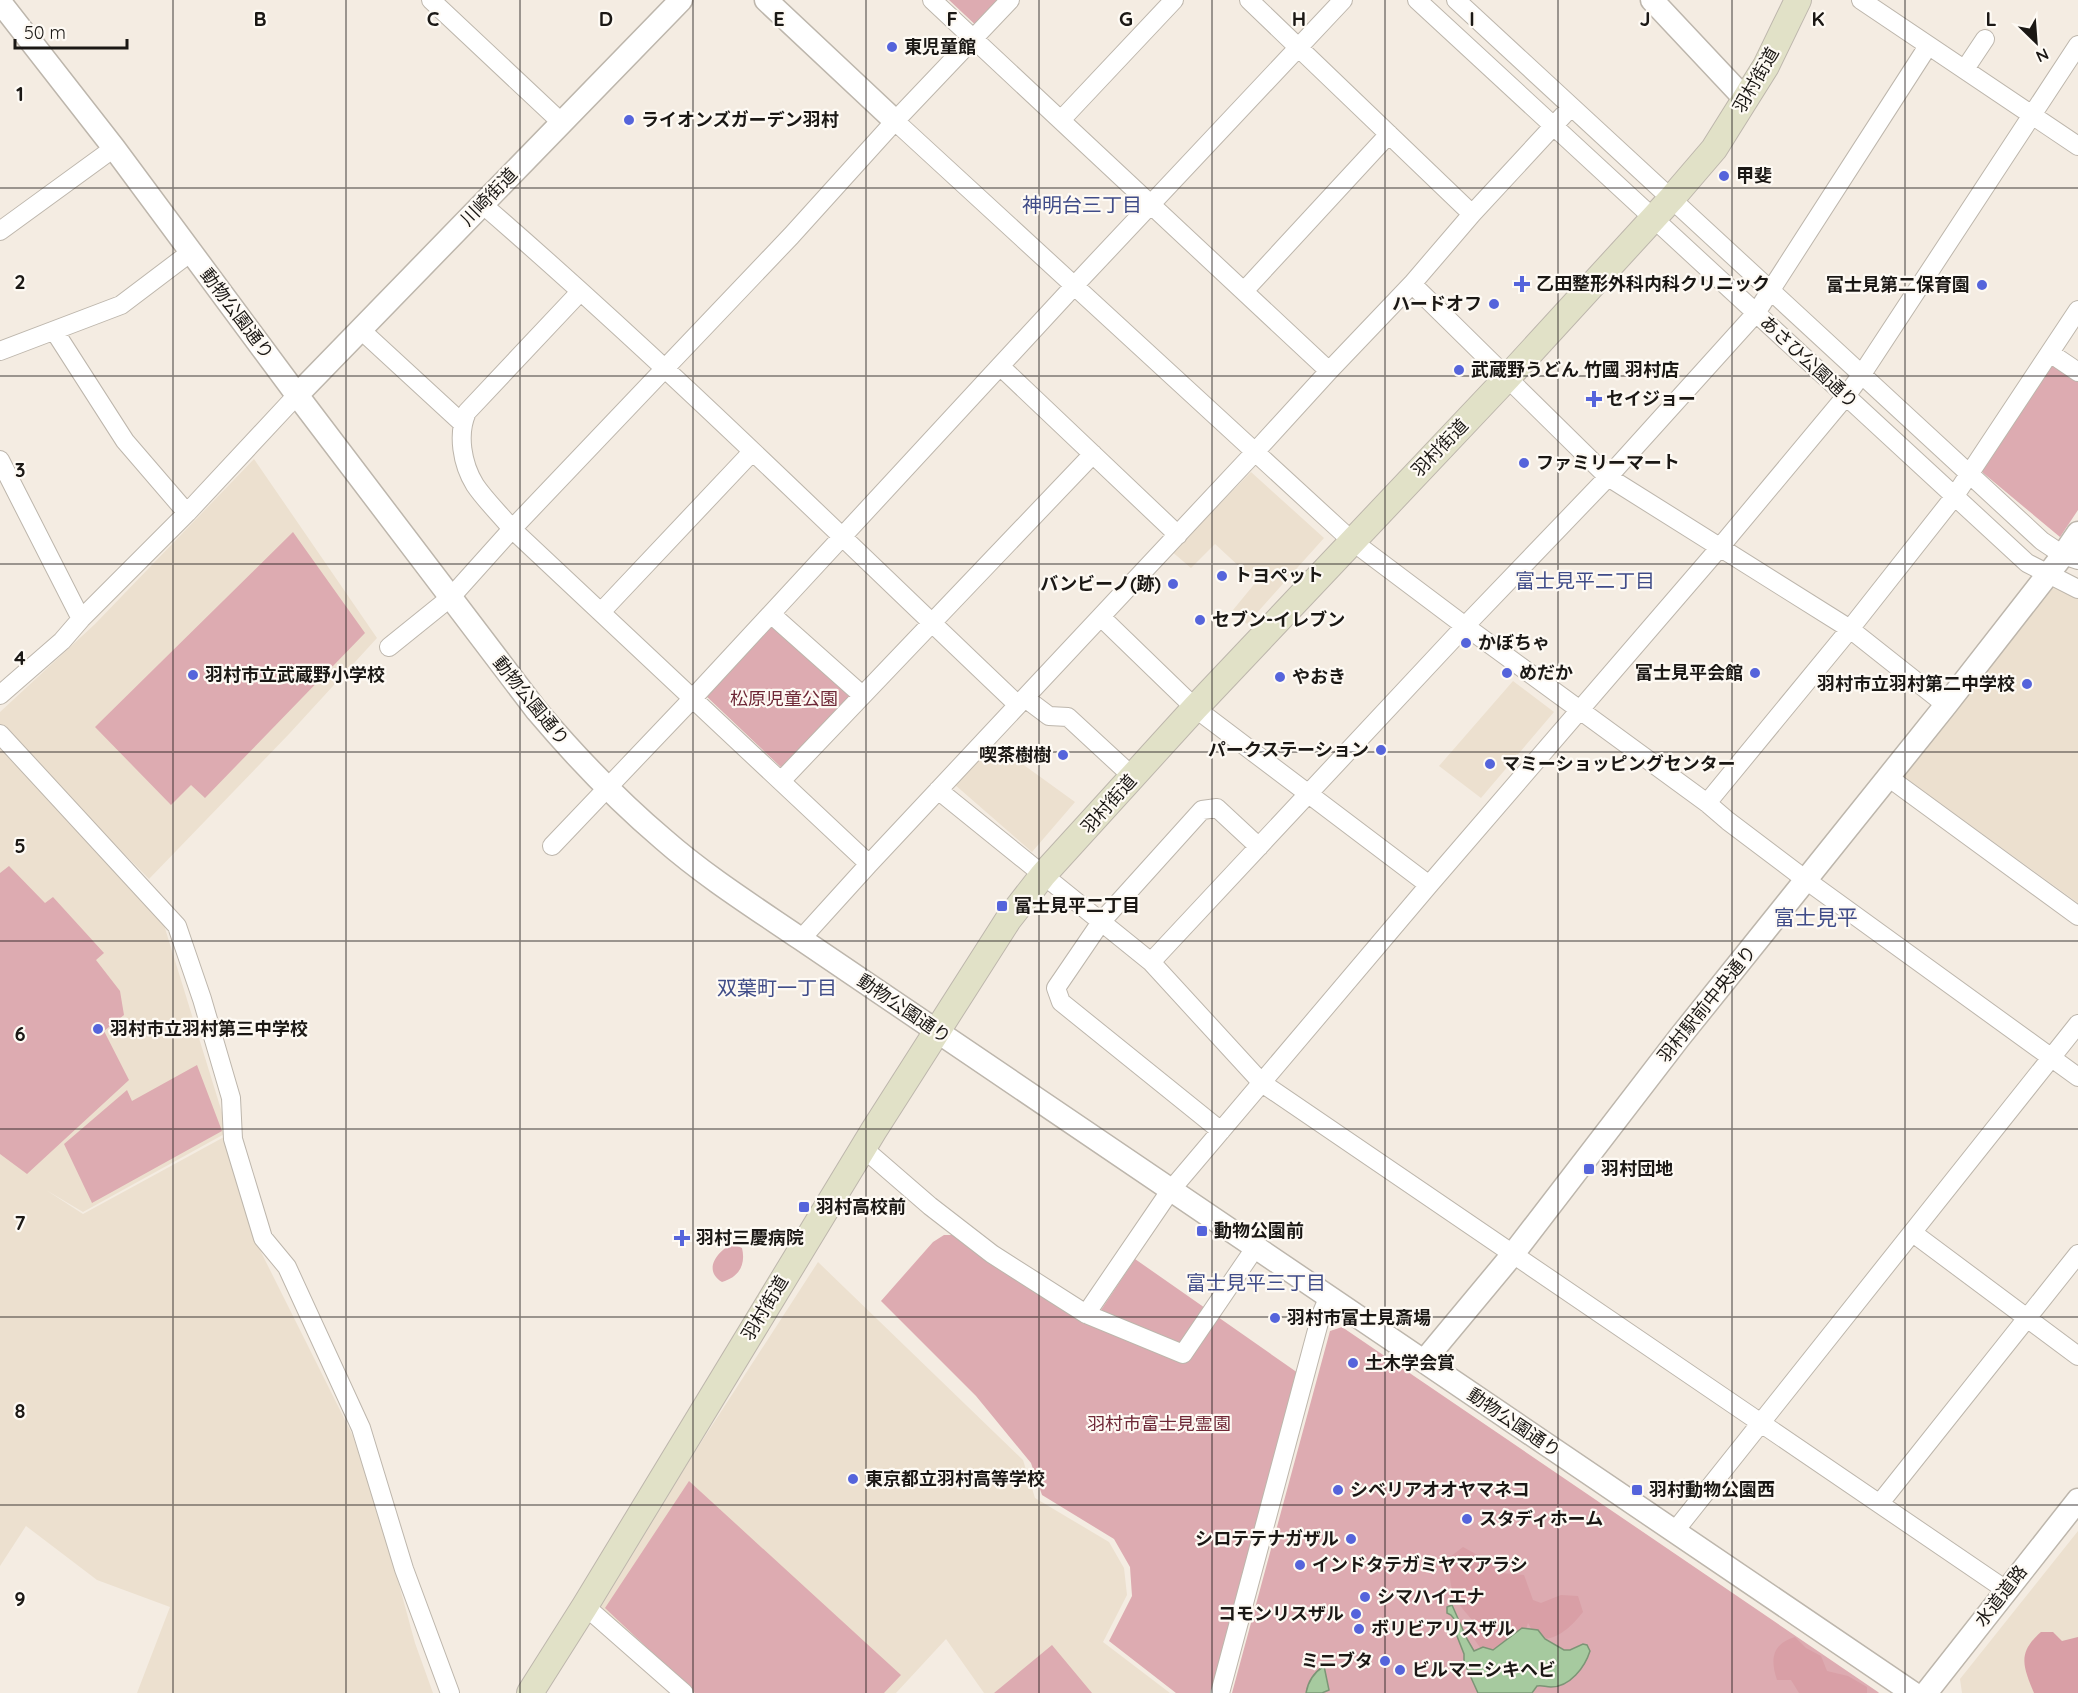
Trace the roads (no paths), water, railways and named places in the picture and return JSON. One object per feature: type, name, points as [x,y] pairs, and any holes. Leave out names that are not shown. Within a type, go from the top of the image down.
[{"type":"main road","name":"羽村街道","points":[[530,1693],[863,1148],[1008,920],[1043,875],[1195,708],[1508,377],[1672,198],[1714,148],[1766,66],[1798,0]]},
{"type":"street","points":[[431,0],[562,123]]},
{"type":"street","name":"川崎街道","points":[[297,395],[681,0]]},
{"type":"street","points":[[766,0],[1352,541],[1707,802],[1728,822],[1806,880],[2078,1077]]},
{"type":"street","points":[[932,0],[1329,371]]},
{"type":"street","points":[[388,647],[451,597],[512,529],[791,237],[895,121],[1010,0]]},
{"type":"street","points":[[1061,120],[1174,0]]},
{"type":"street","points":[[1249,0],[1472,214]]},
{"type":"street","points":[[552,846],[608,789],[1074,286],[1343,0]]},
{"type":"street","name":"あさひ公園通り","points":[[1417,0],[2026,563],[2078,589]]},
{"type":"street","name":"あさひ公園通り","points":[[1456,0],[2042,541],[2071,558]]},
{"type":"street","points":[[1652,0],[1745,99]]},
{"type":"street","points":[[1862,0],[2078,146]]},
{"type":"street","name":"動物公園通り","points":[[0,2],[114,148],[297,395],[537,711],[608,789],[664,840],[734,894],[1913,1693]]},
{"type":"street","points":[[1965,69],[1985,39]]},
{"type":"street","points":[[1086,1314],[1170,1191],[1429,885],[1721,546],[1846,396],[2078,45]]},
{"type":"street","points":[[1151,962],[1465,626],[1608,477],[1756,313],[1928,46]]},
{"type":"street","points":[[801,939],[1412,284],[1472,214],[1571,107]]},
{"type":"street","points":[[1244,291],[1389,134]]},
{"type":"street","points":[[1,227],[114,148]]},
{"type":"street","points":[[482,204],[665,369],[931,623],[1021,701],[1049,716],[1068,717],[1133,777]]},
{"type":"street","points":[[0,351],[121,305],[191,252]]},
{"type":"street","points":[[1412,284],[1608,477],[1850,629],[1946,705]]},
{"type":"street","points":[[580,292],[467,412],[462,423],[464,458],[475,485],[512,529],[869,864]]},
{"type":"street","points":[[1707,802],[1850,629],[1954,497],[2078,310]]},
{"type":"street","points":[[361,330],[462,423]]},
{"type":"street","points":[[55,332],[125,441],[187,513]]},
{"type":"street","points":[[2050,353],[2078,372]]},
{"type":"street","points":[[1001,367],[1178,534]]},
{"type":"street","points":[[2,690],[62,641],[187,513],[297,395]]},
{"type":"street","points":[[601,612],[752,452]]},
{"type":"street","points":[[781,781],[1093,454]]},
{"type":"street","points":[[0,460],[5,480],[81,619]]},
{"type":"street","name":"羽村駅前中央通り","points":[[1424,1361],[1513,1254],[1679,1038],[1946,705],[2047,575],[2071,558],[2078,532]]},
{"type":"street","points":[[771,614],[862,695]]},
{"type":"street","points":[[1101,617],[1195,708],[1429,885]]},
{"type":"street","points":[[0,734],[177,926],[202,999],[231,1098],[233,1139],[263,1238],[287,1267],[361,1428],[404,1569],[450,1693]]},
{"type":"street","points":[[1888,777],[2078,916]]},
{"type":"street","points":[[938,790],[1151,962],[1262,1083],[2006,1590]]},
{"type":"street","points":[[1221,1131],[1179,1095],[1060,1002],[1056,987],[1101,922],[1202,810],[1218,808],[1258,847]]},
{"type":"street","points":[[1674,1533],[2078,1024]]},
{"type":"street","points":[[863,1148],[930,1206],[992,1254],[1086,1314],[1183,1354],[1255,1248]]},
{"type":"street","points":[[1913,1233],[2078,1356]]},
{"type":"street","points":[[1880,1503],[2078,1254]]},
{"type":"street","points":[[1220,1693],[1318,1326],[1329,1296]]},
{"type":"street","name":"水道道路","points":[[1926,1693],[2078,1500]]},
{"type":"street","points":[[585,1606],[684,1693]]},
{"type":"place","name":"東児童館","points":[[892,47]]},
{"type":"place","name":"ライオンズガーデン羽村","points":[[629,120]]},
{"type":"place","name":"甲斐","points":[[1724,176]]},
{"type":"place","name":"乙田整形外科内科クリニック","points":[[1522,284]]},
{"type":"place","name":"富士見第二保育園","points":[[1982,285]]},
{"type":"place","name":"ハードオフ","points":[[1494,304]]},
{"type":"place","name":"武蔵野うどん 竹國 羽村店","points":[[1459,370]]},
{"type":"place","name":"セイジョー","points":[[1594,399]]},
{"type":"place","name":"ファミリーマート","points":[[1524,463]]},
{"type":"place","name":"トヨペット","points":[[1222,576]]},
{"type":"place","name":"バンビーノ(跡)","points":[[1173,584]]},
{"type":"place","name":"セブン-イレブン","points":[[1200,620]]},
{"type":"place","name":"かぼちゃ","points":[[1466,643]]},
{"type":"place","name":"めだか","points":[[1507,673]]},
{"type":"place","name":"富士見平会館","points":[[1755,673]]},
{"type":"place","name":"羽村市立武蔵野小学校","points":[[193,675]]},
{"type":"place","name":"やおき","points":[[1280,677]]},
{"type":"place","name":"羽村市立羽村第二中学校","points":[[2027,684]]},
{"type":"place","name":"パークステーション","points":[[1381,750]]},
{"type":"place","name":"喫茶樹樹","points":[[1063,755]]},
{"type":"place","name":"マミーショッピングセンター","points":[[1490,764]]},
{"type":"place","name":"富士見平二丁目","points":[[1002,906]]},
{"type":"place","name":"羽村市立羽村第三中学校","points":[[98,1029]]},
{"type":"place","name":"羽村団地","points":[[1589,1169]]},
{"type":"place","name":"羽村高校前","points":[[804,1207]]},
{"type":"place","name":"動物公園前","points":[[1202,1231]]},
{"type":"place","name":"羽村三慶病院","points":[[682,1238]]},
{"type":"place","name":"羽村市富士見斎場","points":[[1275,1318]]},
{"type":"place","name":"土木学会賞","points":[[1353,1363]]},
{"type":"place","name":"東京都立羽村高等学校","points":[[853,1479]]},
{"type":"place","name":"シベリアオオヤマネコ","points":[[1338,1490]]},
{"type":"place","name":"羽村動物公園西","points":[[1637,1490]]},
{"type":"place","name":"スタディホーム","points":[[1467,1519]]},
{"type":"place","name":"シロテテナガザル","points":[[1351,1539]]},
{"type":"place","name":"インドタテガミヤマアラシ","points":[[1300,1565]]},
{"type":"place","name":"シマハイエナ","points":[[1365,1597]]},
{"type":"place","name":"コモンリスザル","points":[[1356,1614]]},
{"type":"place","name":"ボリビアリスザル","points":[[1359,1629]]},
{"type":"place","name":"ミニブタ","points":[[1385,1661]]},
{"type":"place","name":"ビルマニシキヘビ","points":[[1400,1670]]},
{"type":"district","name":"神明台三丁目","points":[[1082,205]]},
{"type":"district","name":"富士見平二丁目","points":[[1585,581]]},
{"type":"district","name":"富士見平","points":[[1816,918]]},
{"type":"district","name":"双葉町一丁目","points":[[777,988]]},
{"type":"district","name":"富士見平三丁目","points":[[1256,1283]]},
{"type":"park label","name":"松原児童公園","points":[[784,699]]},
{"type":"park label","name":"羽村市富士見霊園","points":[[1159,1424]]}]
